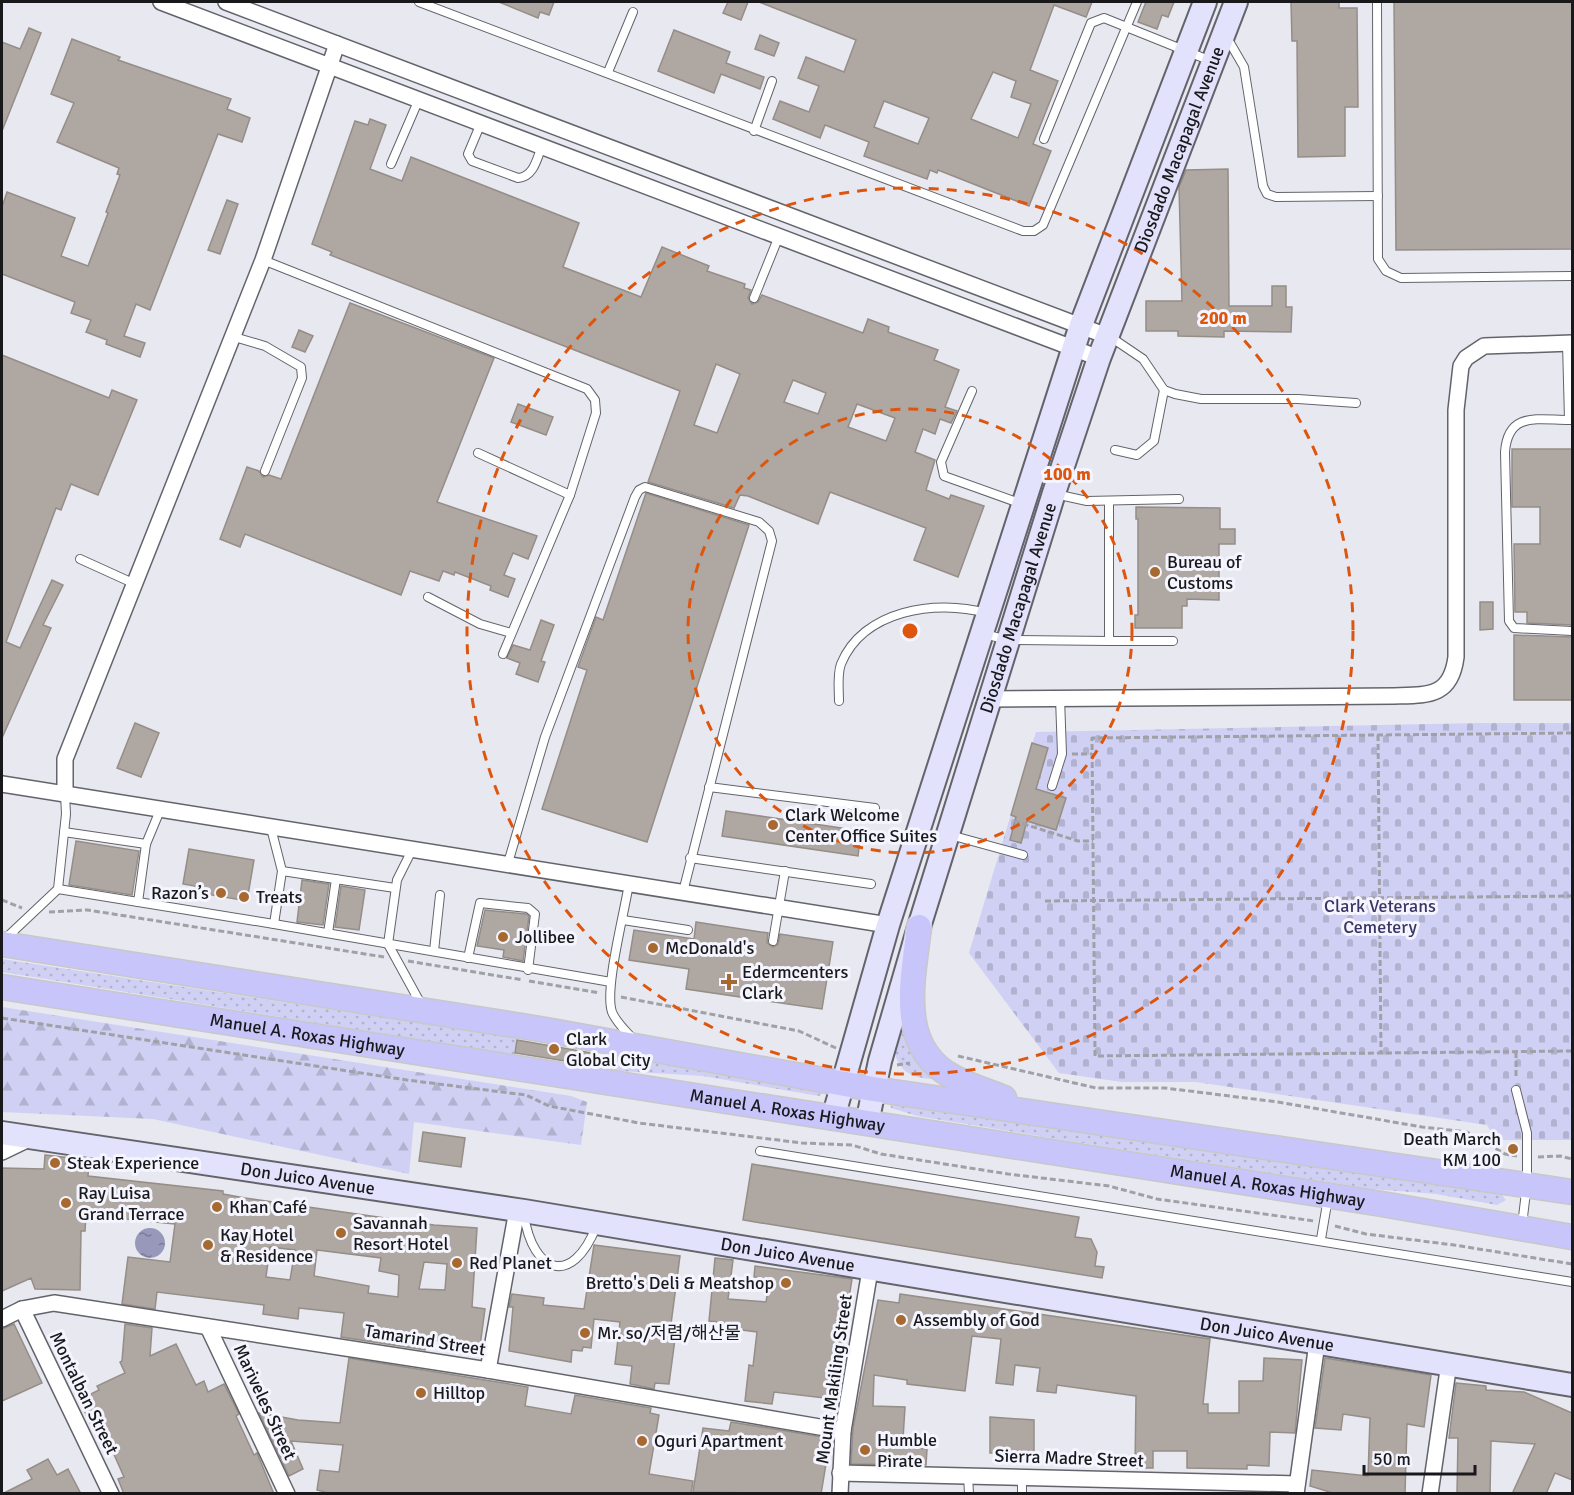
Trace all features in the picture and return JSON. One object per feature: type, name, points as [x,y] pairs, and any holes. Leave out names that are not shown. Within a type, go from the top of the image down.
[{"type":"main road","name":"Diosdado Macapagal Avenue","points":[[832,1118],[888,925],[1081,326],[1205,2]]},
{"type":"main road","name":"Diosdado Macapagal Avenue","points":[[867,1123],[873,1089],[919,927],[1054,493],[1107,336],[1224,32],[1233,2]]},
{"type":"main road","points":[[919,927],[910,999],[916,1031],[929,1057],[953,1077],[1034,1111]]},
{"type":"main road","name":"Manuel A. Roxas Highway","points":[[2,943],[639,1046],[873,1089],[1572,1191]]},
{"type":"main road","name":"Manuel A. Roxas Highway","points":[[2,987],[1328,1196],[1572,1237]]},
{"type":"main road","name":"Don Juico Avenue","points":[[2,1133],[520,1210],[870,1270],[1449,1364],[1570,1387]]},
{"type":"street","points":[[161,2],[1099,358]]},
{"type":"street","points":[[226,2],[1107,336]]},
{"type":"street","points":[[65,794],[65,759],[263,260],[337,44]]},
{"type":"street","points":[[990,699],[1421,695],[1444,688],[1451,678],[1456,657],[1456,410],[1461,366],[1474,351],[1484,346],[1570,343]]},
{"type":"street","points":[[2,784],[161,807],[271,828],[508,863],[888,925]]},
{"type":"street","points":[[2,1152],[31,1138]]},
{"type":"street","points":[[488,1370],[520,1210]]},
{"type":"street","name":"Mount Makiling Street","points":[[840,1494],[843,1431],[870,1270]]},
{"type":"street","name":"Tamarind Street","points":[[2,1319],[22,1309],[54,1303],[488,1370],[843,1431]]},
{"type":"street","name":"Montalban Street","points":[[22,1309],[111,1494]]},
{"type":"street","name":"Mariveles Street","points":[[208,1327],[287,1494]]},
{"type":"street","points":[[1297,1489],[1317,1343]]},
{"type":"street","points":[[1430,1494],[1449,1364]]},
{"type":"street","name":"Sierra Madre Street","points":[[840,1473],[968,1475],[1297,1489]]},
{"type":"lane","points":[[419,2],[431,4],[754,131],[1023,231],[1034,231],[1043,225],[1137,2]]},
{"type":"lane","points":[[1377,2],[1378,259],[1386,271],[1401,278],[1572,276]]},
{"type":"lane","points":[[608,72],[633,12]]},
{"type":"lane","points":[[1044,139],[1091,23],[1104,18],[1212,61]]},
{"type":"lane","points":[[1224,32],[1244,67],[1263,186],[1267,194],[1276,197],[1378,196]]},
{"type":"lane","points":[[754,131],[772,81]]},
{"type":"lane","points":[[391,164],[419,99]]},
{"type":"lane","points":[[481,123],[468,154],[472,161],[518,178],[524,177],[530,174],[542,146]]},
{"type":"lane","points":[[753,298],[779,236]]},
{"type":"lane","points":[[263,260],[587,389],[595,400],[596,413],[570,495],[503,654]]},
{"type":"lane","points":[[231,336],[265,346],[302,367],[302,378],[265,471]]},
{"type":"lane","points":[[1107,336],[1143,358],[1164,390],[1201,399],[1298,399],[1356,403]]},
{"type":"lane","points":[[1570,343],[1571,420],[1521,422],[1510,431],[1504,452],[1509,621],[1514,628],[1572,631]]},
{"type":"lane","points":[[1115,450],[1137,455],[1154,441],[1164,390]]},
{"type":"lane","points":[[972,391],[941,462],[941,470],[944,476],[1024,505]]},
{"type":"lane","points":[[478,453],[570,495]]},
{"type":"lane","points":[[508,863],[545,737],[635,497],[639,490],[645,488],[759,522],[769,531],[772,541],[683,892]]},
{"type":"lane","points":[[1054,493],[1088,501],[1179,498]]},
{"type":"lane","points":[[1109,501],[1109,641]]},
{"type":"lane","points":[[80,559],[135,584]]},
{"type":"lane","points":[[428,597],[480,624],[511,633]]},
{"type":"lane","points":[[839,701],[840,665],[856,639],[902,612],[926,607],[964,607],[1008,640],[1173,641]]},
{"type":"lane","points":[[1052,786],[1062,754],[1060,698]]},
{"type":"lane","points":[[708,787],[875,808]]},
{"type":"lane","points":[[2,943],[58,890],[65,794]]},
{"type":"lane","points":[[138,902],[146,844],[161,807]]},
{"type":"lane","points":[[271,828],[282,871],[274,924]]},
{"type":"lane","points":[[64,832],[146,844]]},
{"type":"lane","points":[[949,834],[1023,855]]},
{"type":"lane","points":[[412,849],[395,888],[388,944],[426,1013]]},
{"type":"lane","points":[[690,858],[871,884]]},
{"type":"lane","points":[[282,871],[395,888]]},
{"type":"lane","points":[[774,941],[785,871]]},
{"type":"lane","points":[[328,933],[336,879]]},
{"type":"lane","points":[[629,883],[611,982],[611,995],[613,1014],[639,1046]]},
{"type":"lane","points":[[58,890],[274,924],[434,951],[528,970],[611,982]]},
{"type":"lane","points":[[434,951],[440,895]]},
{"type":"lane","points":[[468,958],[480,903],[528,908],[535,914],[528,970]]},
{"type":"lane","points":[[623,920],[688,930]]},
{"type":"lane","points":[[1516,1090],[1526,1121],[1527,1184],[1522,1229]]},
{"type":"lane","points":[[760,1151],[1322,1239],[1572,1282]]},
{"type":"lane","points":[[1322,1239],[1328,1196]]},
{"type":"lane","points":[[520,1210],[531,1245],[547,1263],[562,1266],[571,1264],[580,1257],[598,1223]]},
{"type":"lane","points":[[968,1475],[969,1494]]},
{"type":"lane","points":[[1022,1477],[1022,1494]]},
{"type":"path","points":[[1572,733],[1092,738],[1095,1056],[1572,1051]]},
{"type":"path","points":[[1378,735],[1381,1053]]},
{"type":"path","points":[[1062,754],[1092,754]]},
{"type":"path","points":[[1014,821],[1078,841],[1093,841]]},
{"type":"path","points":[[1045,901],[1572,896]]},
{"type":"path","points":[[2,900],[35,911],[107,912],[611,995],[799,1031],[839,1050]]},
{"type":"path","points":[[2,1018],[407,1080],[526,1095],[549,1106],[639,1123],[802,1143],[852,1145],[881,1154],[1081,1181]]},
{"type":"path","points":[[1516,1052],[1516,1090]]},
{"type":"path","points":[[899,1066],[929,1057],[950,1056],[1096,1088],[1175,1089],[1278,1102],[1422,1127],[1467,1132],[1505,1154],[1572,1159]]},
{"type":"green space","name":"Clark Veterans Cemetery","points":[[1572,723],[1572,1140],[1496,1140],[1487,1125],[1196,1082],[1122,1082],[1059,1073],[969,953],[1036,732]]},
{"type":"green space","points":[[2,959],[517,1038],[515,1055],[2,972]]},
{"type":"green space","points":[[2,1007],[571,1096],[587,1102],[581,1145],[414,1122],[409,1174],[153,1119],[2,1112]]},
{"type":"green space","points":[[904,1024],[935,1077],[932,1079],[910,1074],[898,1062],[895,1044]]},
{"type":"green space","points":[[606,1053],[825,1091],[819,1096],[703,1076],[604,1070]]},
{"type":"green space","points":[[890,1102],[1476,1190],[1502,1195],[1506,1200],[1497,1205],[1436,1194],[1373,1189],[1063,1140],[917,1116],[891,1108]]},
{"type":"water","points":[[150,1228],[156,1229],[164,1237],[164,1249],[156,1257],[150,1258],[144,1257],[136,1249],[135,1243],[136,1237],[144,1229]]},
{"type":"building","points":[[499,2],[554,2],[549,15],[540,12],[538,18]]},
{"type":"building","points":[[728,2],[748,2],[741,20],[723,13]]},
{"type":"building","points":[[759,2],[1092,2],[1086,17],[1054,5],[1030,70],[1058,81],[1033,144],[1051,151],[1029,206],[938,170],[937,173],[930,170],[927,179],[864,156],[869,142],[825,125],[820,138],[773,119],[780,101],[809,112],[819,86],[798,78],[806,57],[844,72],[856,40]],"holes":[[[993,72],[1016,81],[1011,97],[1031,104],[1018,138],[971,119]],[[884,101],[929,118],[918,144],[874,127]]]},
{"type":"building","points":[[1146,2],[1174,2],[1168,17],[1162,15],[1157,29],[1138,22]]},
{"type":"building","points":[[1291,2],[1339,2],[1339,8],[1357,8],[1358,107],[1345,107],[1345,156],[1298,157],[1297,41],[1292,41]]},
{"type":"building","points":[[1394,2],[1572,2],[1572,249],[1396,250]]},
{"type":"building","points":[[29,28],[41,33],[2,131],[2,42],[20,49]]},
{"type":"building","points":[[674,30],[730,52],[726,63],[764,77],[760,89],[721,74],[714,93],[658,71]]},
{"type":"building","points":[[760,35],[779,43],[774,56],[755,49]]},
{"type":"building","points":[[72,39],[120,57],[118,60],[231,99],[227,109],[250,118],[242,142],[218,134],[150,310],[136,304],[124,336],[145,343],[140,357],[106,344],[107,340],[86,332],[91,320],[71,313],[75,302],[2,274],[2,207],[7,192],[75,218],[61,256],[88,266],[120,175],[117,174],[119,168],[57,142],[74,103],[51,94]]},
{"type":"building","points":[[370,119],[386,125],[370,169],[402,181],[411,157],[579,223],[563,267],[641,297],[662,247],[709,266],[707,271],[745,284],[744,288],[751,290],[748,298],[752,304],[758,302],[762,295],[863,333],[868,319],[889,327],[888,332],[938,350],[934,360],[959,370],[945,407],[957,411],[951,423],[940,419],[935,434],[923,429],[915,452],[935,460],[926,490],[949,499],[951,495],[984,506],[958,577],[914,560],[926,528],[830,492],[818,524],[748,496],[740,495],[734,508],[648,482],[680,391],[330,255],[332,252],[312,244],[355,121],[368,125]],"holes":[[[716,364],[740,374],[717,433],[694,425]],[[793,380],[826,393],[818,414],[784,402]],[[857,404],[895,418],[886,441],[848,427]]]},
{"type":"building","points":[[1228,169],[1229,306],[1272,306],[1272,286],[1286,286],[1286,307],[1292,307],[1291,332],[1224,331],[1224,337],[1178,336],[1178,331],[1146,331],[1146,301],[1182,301],[1179,187],[1186,170]]},
{"type":"building","points":[[227,200],[238,204],[220,254],[208,250]]},
{"type":"building","points":[[350,303],[494,358],[437,502],[537,536],[528,559],[513,553],[504,575],[515,579],[508,597],[490,590],[491,586],[455,572],[454,575],[443,571],[439,581],[410,571],[401,595],[245,534],[240,547],[220,539],[247,467],[259,471],[263,477],[269,475],[281,479]]},
{"type":"building","points":[[299,330],[313,336],[305,352],[292,347]]},
{"type":"building","points":[[2,355],[109,398],[112,390],[137,400],[98,495],[71,484],[61,510],[56,508],[6,642],[20,648],[52,580],[63,585],[43,625],[51,628],[2,738]]},
{"type":"building","points":[[518,404],[553,417],[546,435],[511,422]]},
{"type":"building","points":[[1512,449],[1572,449],[1572,625],[1527,623],[1527,612],[1515,612],[1514,544],[1540,544],[1540,507],[1512,507]]},
{"type":"building","points":[[646,493],[749,525],[647,842],[542,809],[587,670],[578,667],[596,617],[603,620]]},
{"type":"building","points":[[1136,507],[1220,508],[1220,529],[1235,529],[1235,544],[1219,544],[1219,600],[1187,599],[1187,606],[1182,606],[1182,628],[1135,628],[1135,615],[1138,615]]},
{"type":"building","points":[[1480,602],[1493,602],[1493,629],[1480,630]]},
{"type":"building","points":[[541,620],[554,625],[541,661],[545,662],[538,682],[516,674],[520,663],[507,658],[513,645],[530,650]]},
{"type":"building","points":[[1514,635],[1572,637],[1572,700],[1514,700]]},
{"type":"building","points":[[135,723],[159,733],[141,777],[117,768]]},
{"type":"building","points":[[1032,743],[1048,748],[1036,789],[1066,798],[1056,830],[1027,821],[1021,843],[1010,840],[1016,817],[1011,815]]},
{"type":"building","name":"Clark Welcome Center Office Suites","points":[[726,811],[861,831],[858,856],[722,836]]},
{"type":"building","points":[[76,841],[139,851],[132,895],[69,885]]},
{"type":"building","points":[[189,849],[254,860],[247,901],[194,892],[195,886],[183,884]]},
{"type":"building","points":[[302,880],[329,884],[323,925],[297,922]]},
{"type":"building","points":[[341,886],[365,890],[359,930],[335,927]]},
{"type":"building","name":"Jollibee","points":[[485,910],[529,916],[523,961],[503,957],[504,950],[477,946]]},
{"type":"building","points":[[696,922],[768,933],[767,943],[773,947],[778,944],[780,934],[833,942],[822,1009],[686,989],[689,969],[629,960],[634,930],[694,939]]},
{"type":"building","points":[[517,1040],[592,1053],[590,1065],[515,1053]]},
{"type":"building","points":[[423,1132],[465,1138],[461,1167],[419,1161]]},
{"type":"building","points":[[45,1155],[89,1160],[88,1176],[223,1191],[223,1194],[245,1198],[434,1225],[477,1228],[472,1307],[485,1309],[480,1346],[426,1339],[425,1350],[341,1337],[344,1313],[299,1308],[298,1319],[263,1314],[264,1305],[157,1292],[155,1309],[122,1304],[128,1257],[170,1262],[175,1224],[86,1215],[85,1231],[81,1231],[80,1290],[35,1289],[31,1278],[2,1291],[2,1168],[44,1169]],"holes":[[[270,1247],[295,1250],[290,1280],[266,1277]],[[317,1250],[381,1258],[379,1271],[399,1275],[398,1297],[368,1293],[369,1286],[314,1276]],[[424,1262],[447,1264],[445,1290],[419,1289]]]},
{"type":"building","points":[[752,1164],[1079,1217],[1075,1237],[1091,1239],[1097,1252],[1095,1266],[1104,1267],[1102,1278],[743,1220]]},
{"type":"building","points":[[594,1245],[680,1256],[669,1339],[675,1339],[669,1384],[655,1383],[654,1389],[630,1384],[632,1366],[615,1364],[620,1322],[594,1319],[591,1348],[583,1347],[582,1351],[572,1350],[571,1362],[509,1351],[513,1307],[509,1307],[512,1294],[544,1298],[543,1305],[584,1309]]},
{"type":"building","points":[[715,1258],[733,1260],[728,1299],[766,1302],[770,1279],[754,1277],[755,1266],[852,1279],[833,1399],[774,1392],[772,1404],[745,1401],[749,1365],[753,1366],[757,1332],[727,1328],[727,1323],[709,1321]]},
{"type":"building","points":[[900,1294],[1210,1339],[1203,1404],[1208,1404],[1208,1413],[1239,1413],[1239,1381],[1263,1381],[1264,1358],[1302,1360],[1295,1433],[1270,1432],[1269,1466],[1247,1465],[1247,1469],[1187,1468],[1187,1451],[1153,1451],[1153,1468],[1135,1468],[1136,1396],[1057,1385],[1056,1393],[1037,1391],[1040,1368],[1015,1365],[1013,1385],[996,1383],[1001,1339],[972,1336],[965,1391],[907,1384],[907,1380],[874,1375],[873,1406],[905,1407],[903,1439],[916,1439],[916,1448],[927,1449],[926,1465],[851,1464],[853,1428],[878,1300],[899,1303]]},
{"type":"building","points":[[14,1324],[42,1383],[2,1401],[2,1329]]},
{"type":"building","points":[[125,1324],[152,1328],[150,1356],[176,1344],[196,1385],[204,1381],[208,1392],[224,1384],[239,1414],[236,1416],[254,1455],[257,1453],[274,1494],[124,1494],[118,1479],[124,1477],[100,1423],[92,1426],[79,1400],[99,1390],[97,1386],[125,1373],[120,1362],[122,1361]]},
{"type":"building","points":[[349,1358],[528,1387],[525,1406],[571,1414],[575,1395],[651,1408],[650,1413],[659,1415],[649,1474],[693,1481],[691,1494],[332,1494],[317,1490],[320,1470],[339,1472],[343,1445],[291,1441],[303,1469],[289,1476],[259,1413],[298,1420],[340,1423]]},
{"type":"building","points":[[1325,1358],[1431,1375],[1424,1427],[1407,1424],[1405,1494],[1336,1494],[1310,1486],[1312,1470],[1368,1476],[1370,1418],[1343,1414],[1341,1430],[1315,1428]]},
{"type":"building","points":[[1456,1383],[1486,1386],[1486,1390],[1524,1392],[1572,1413],[1572,1480],[1555,1473],[1546,1494],[1512,1494],[1535,1444],[1491,1441],[1490,1494],[1457,1494],[1458,1438],[1449,1438]]},
{"type":"building","points":[[990,1417],[1034,1420],[1034,1452],[990,1453]]},
{"type":"building","points":[[731,1422],[823,1437],[819,1463],[826,1464],[821,1494],[693,1492],[703,1428],[729,1431]]},
{"type":"building","points":[[48,1459],[57,1475],[68,1469],[81,1494],[2,1494],[32,1479],[27,1470]]},
{"type":"place","name":"Bureau of Customs","points":[[1155,572]]},
{"type":"place","name":"Clark Welcome Center Office Suites","points":[[773,825]]},
{"type":"place","name":"Razon’s","points":[[221,893]]},
{"type":"place","name":"Treats","points":[[244,897]]},
{"type":"place","name":"Jollibee","points":[[503,937]]},
{"type":"place","name":"McDonald's","points":[[653,948]]},
{"type":"place","name":"Edermcenters Clark","points":[[729,982]]},
{"type":"place","name":"Clark Global City","points":[[554,1049]]},
{"type":"place","name":"Death March KM 100","points":[[1513,1149]]},
{"type":"place","name":"Steak Experience","points":[[55,1163]]},
{"type":"place","name":"Ray Luisa Grand Terrace","points":[[66,1203]]},
{"type":"place","name":"Khan Café","points":[[217,1207]]},
{"type":"place","name":"Savannah Resort Hotel","points":[[341,1233]]},
{"type":"place","name":"Kay Hotel & Residence","points":[[208,1245]]},
{"type":"place","name":"Red Planet","points":[[457,1263]]},
{"type":"place","name":"Bretto's Deli & Meatshop","points":[[786,1283]]},
{"type":"place","name":"Assembly of God","points":[[901,1320]]},
{"type":"place","name":"Mr. so/저렴/해산물","points":[[585,1333]]},
{"type":"place","name":"Hilltop","points":[[421,1393]]},
{"type":"place","name":"Oguri Apartment","points":[[642,1441]]},
{"type":"place","name":"Humble Pirate","points":[[865,1450]]}]
